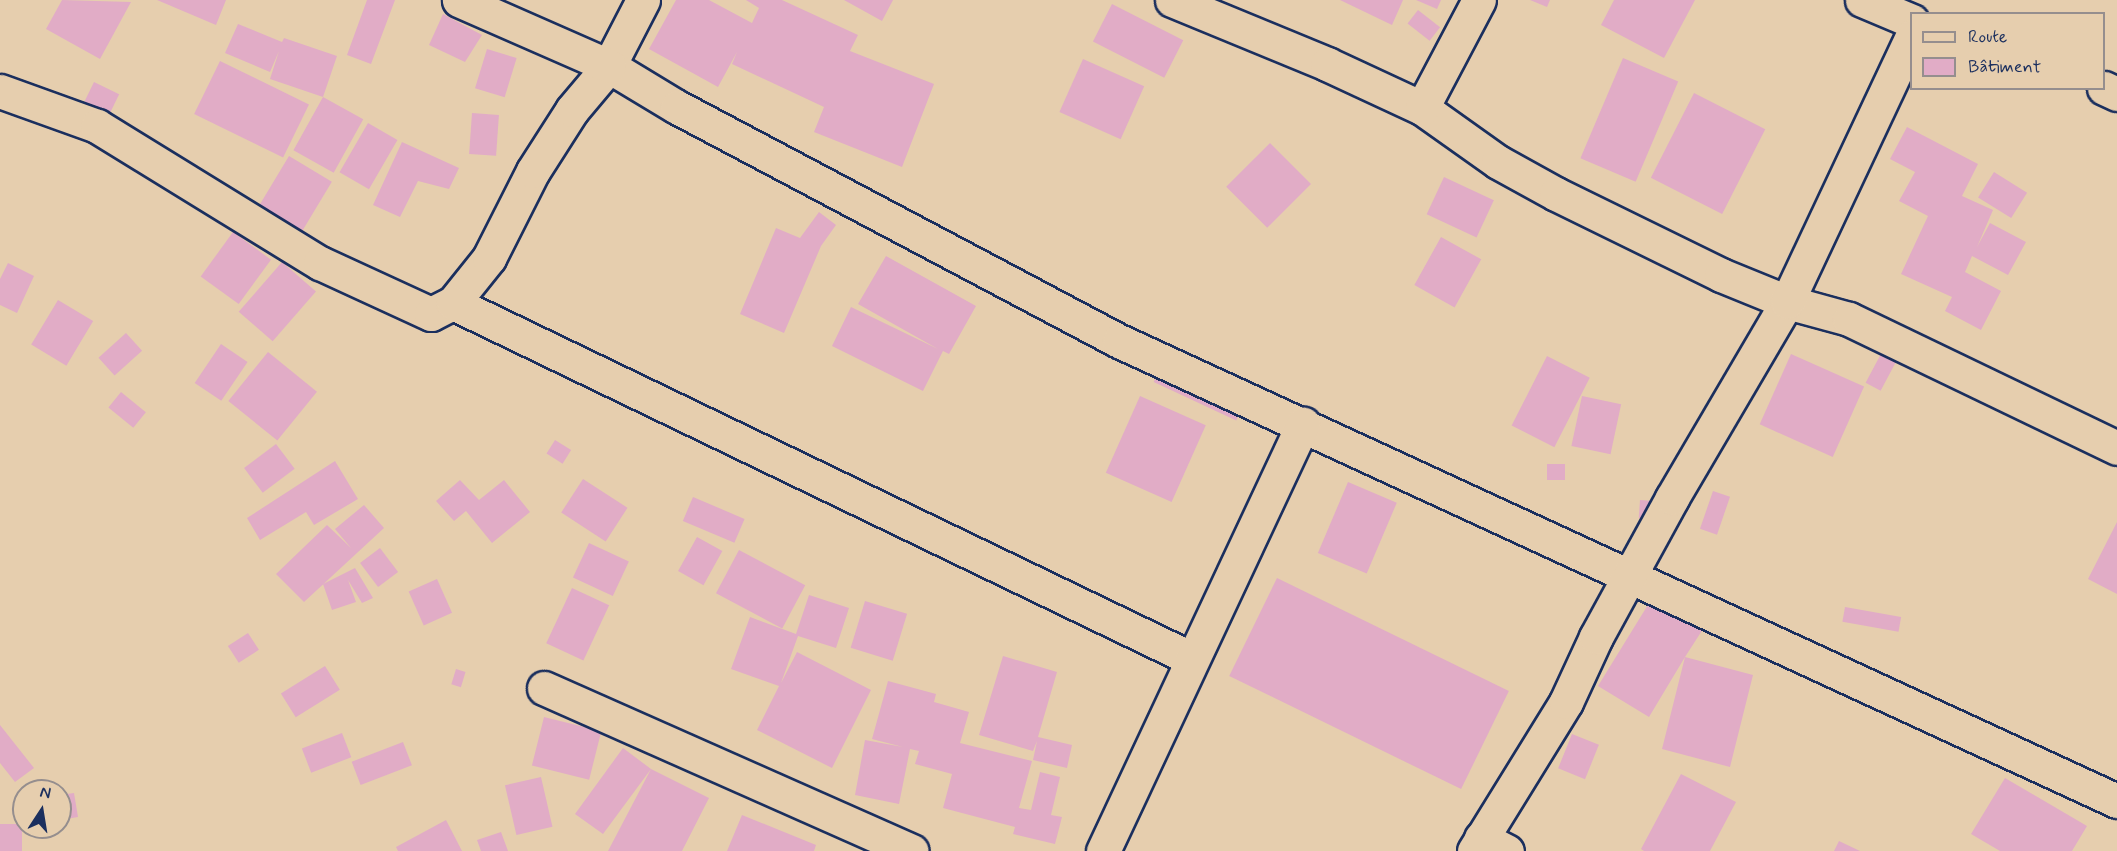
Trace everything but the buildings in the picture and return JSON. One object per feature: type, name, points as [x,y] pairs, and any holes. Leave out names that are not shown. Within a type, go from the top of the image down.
[{"type":"street","points":[[459,0],[609,66],[687,113],[1119,341],[1632,574],[2117,801]]},
{"type":"street","points":[[0,91],[97,126],[320,263],[431,314],[453,303],[489,258],[533,171],[572,110],[609,66],[643,0]]},
{"type":"street","points":[[1172,0],[1422,108],[1498,162],[1556,194],[1787,302],[1849,319],[2117,448]]},
{"type":"street","points":[[1422,108],[1479,0]]},
{"type":"street","points":[[1862,0],[1910,21]]},
{"type":"street","points":[[1487,847],[1632,574],[1787,302],[1910,38]]},
{"type":"street","points":[[453,303],[1192,659]]},
{"type":"street","points":[[1103,851],[1303,424]]},
{"type":"street","points":[[544,688],[912,851]]}]
